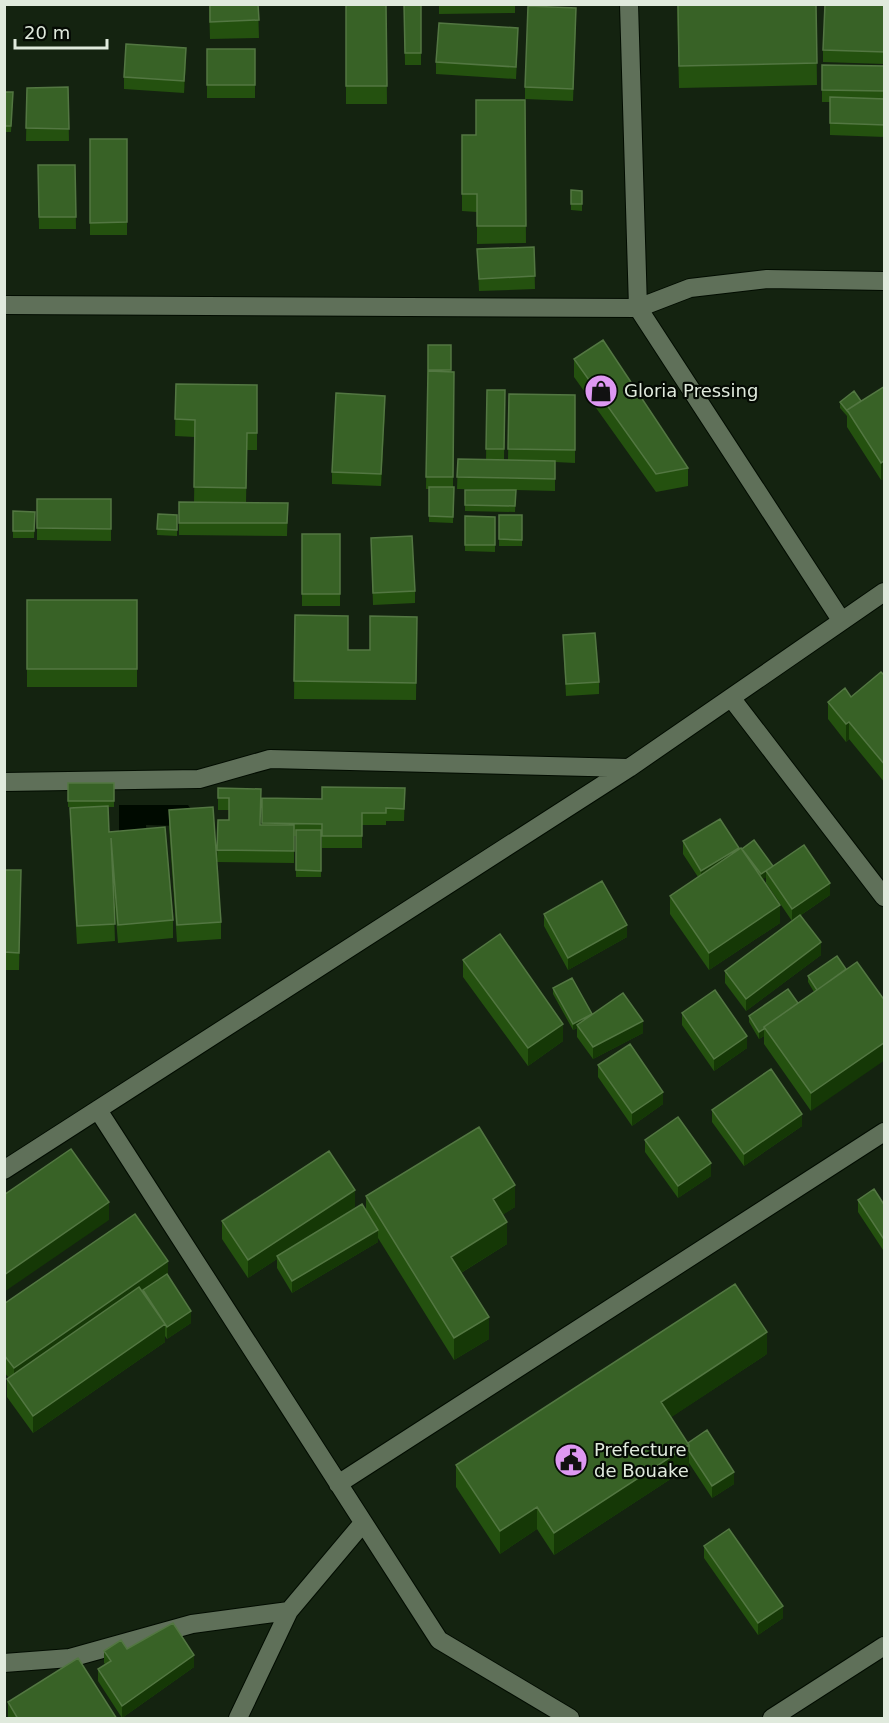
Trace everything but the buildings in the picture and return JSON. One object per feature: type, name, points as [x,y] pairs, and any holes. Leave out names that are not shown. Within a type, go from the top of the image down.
[{"type":"street","points":[[629,4],[638,308],[841,620]]},
{"type":"street","points":[[4,305],[638,308],[690,288],[756,280],[885,281]]},
{"type":"street","points":[[4,1170],[629,768],[732,699],[841,620],[885,592]]},
{"type":"street","points":[[732,699],[885,897]]},
{"type":"street","points":[[4,782],[200,779],[270,759],[629,768]]},
{"type":"street","points":[[98,1110],[439,1640],[570,1719]]},
{"type":"street","points":[[338,1484],[885,1132]]},
{"type":"street","points":[[238,1719],[289,1611],[363,1523]]},
{"type":"street","points":[[4,1663],[70,1658],[192,1624],[289,1611]]},
{"type":"street","points":[[772,1719],[885,1646]]},
{"type":"shaded area","points":[[119,805],[188,805],[197,818],[178,826],[146,825],[147,844],[119,845]]},
{"type":"place","name":"Gloria Pressing","points":[[601,391]]},
{"type":"place","name":"Prefecture de Bouake","points":[[571,1460]]}]
